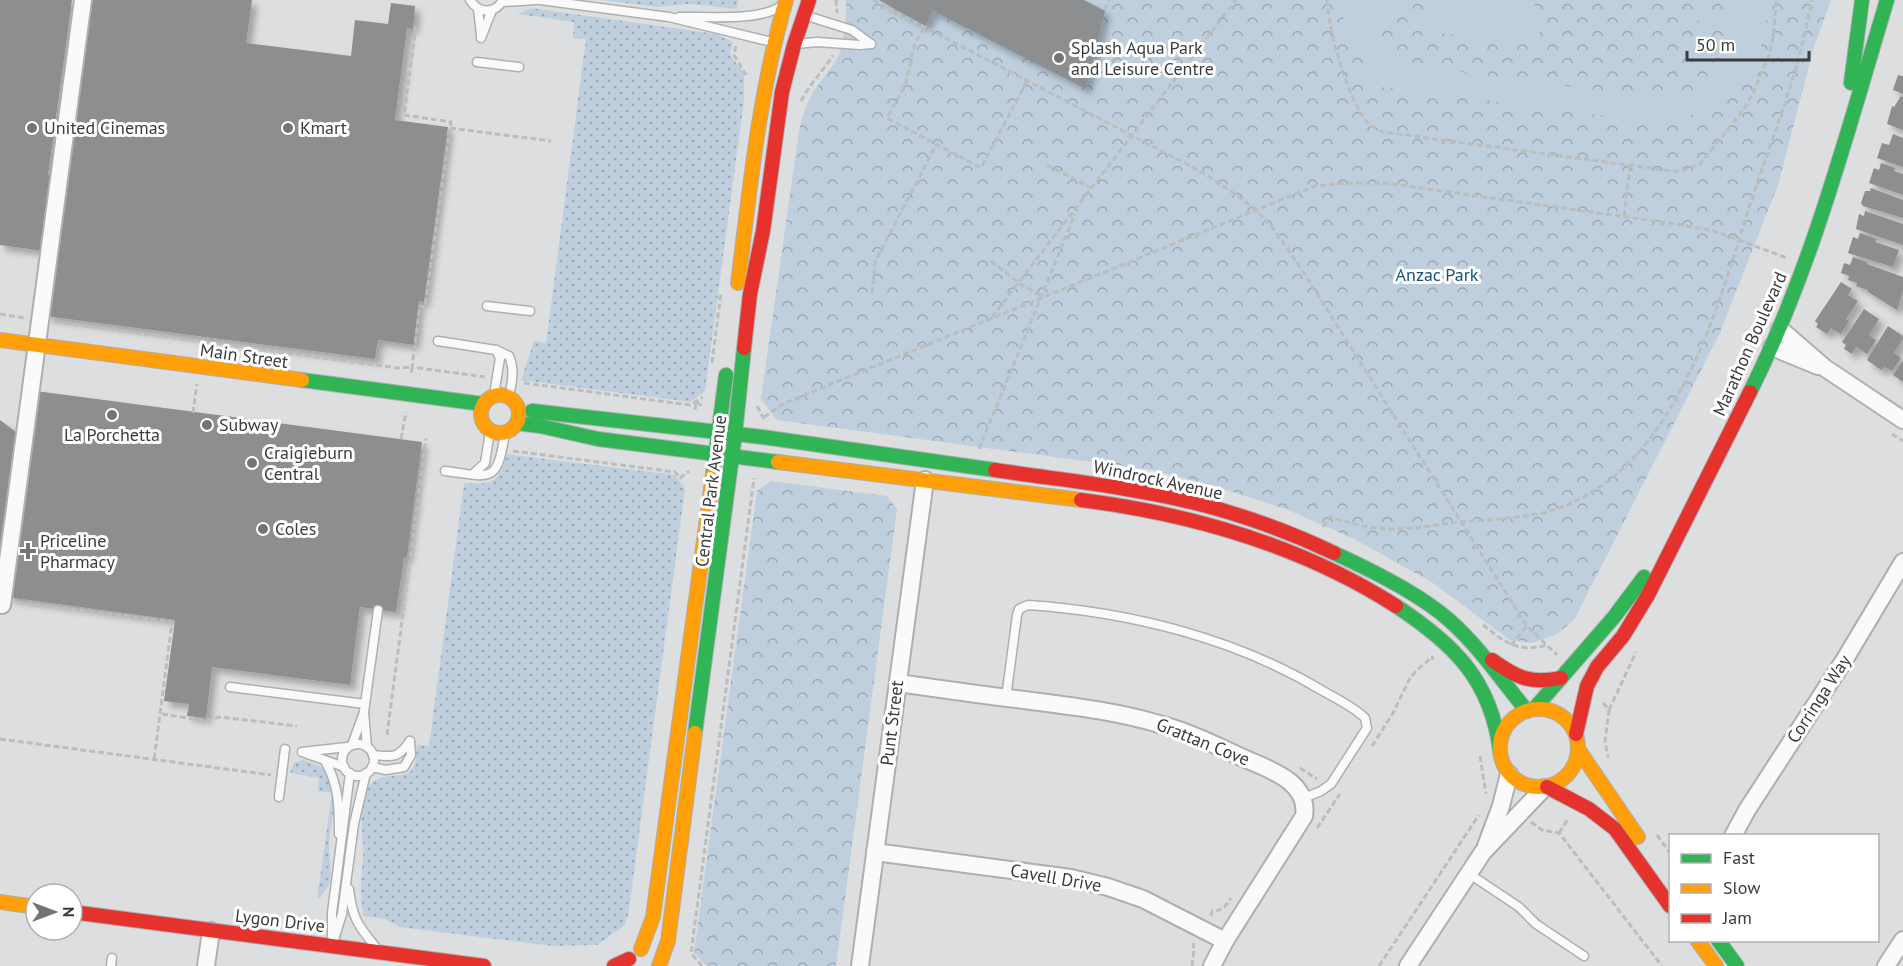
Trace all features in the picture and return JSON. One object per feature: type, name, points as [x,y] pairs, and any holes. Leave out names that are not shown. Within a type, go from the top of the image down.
[{"type":"street","points":[[3,602],[83,0]]},
{"type":"street","name":"Central Park Avenue","points":[[732,328],[765,78],[774,42],[792,6],[809,0]]},
{"type":"street","name":"Marathon Boulevard","points":[[1837,167],[1862,0]]},
{"type":"street","name":"Marathon Boulevard","points":[[1576,734],[1587,686],[1597,667],[1623,636],[1648,595],[1780,329],[1805,265],[1837,167],[1887,0]]},
{"type":"street","name":"Central Park Avenue","points":[[661,965],[668,941],[735,434],[750,294],[763,231],[782,92],[794,45],[792,6]]},
{"type":"street","points":[[1780,329],[1825,368],[1902,419]]},
{"type":"street","name":"Main Street","points":[[0,340],[36,352],[471,417]]},
{"type":"street","points":[[1772,347],[1825,368]]},
{"type":"street","name":"Main Street","points":[[0,354],[36,352],[483,404]]},
{"type":"street","name":"Central Park Avenue","points":[[630,960],[653,917],[727,363]]},
{"type":"street","points":[[517,423],[518,409],[509,397],[500,394],[483,404],[471,417],[490,431],[505,432],[517,423],[598,439],[732,456]]},
{"type":"street","points":[[518,409],[718,433]]},
{"type":"street","name":"Windrock Avenue","points":[[718,433],[1134,490],[1200,505],[1272,527],[1341,556],[1429,605],[1447,618],[1479,651],[1505,687],[1530,710]]},
{"type":"street","name":"Windrock Avenue","points":[[732,456],[1155,511],[1237,533],[1275,546],[1337,573],[1406,612],[1430,629],[1454,651],[1479,683],[1496,723],[1500,751]]},
{"type":"street","points":[[925,480],[927,462]]},
{"type":"street","name":"Punt Street","points":[[860,966],[925,480]]},
{"type":"street","name":"Marathon Boulevard","points":[[1530,710],[1614,616],[1680,529]]},
{"type":"street","name":"Corringa Way","points":[[1734,834],[1747,810],[1845,659],[1903,562]]},
{"type":"street","points":[[1479,651],[1517,676],[1530,681],[1542,682],[1565,673]]},
{"type":"street","name":"Grattan Cove","points":[[898,683],[1104,711],[1180,730],[1268,769],[1294,784],[1304,798]]},
{"type":"street","points":[[1530,710],[1547,710],[1559,714],[1576,734],[1578,749],[1576,762],[1569,774],[1559,782],[1545,787],[1531,787],[1519,782],[1509,774],[1500,751],[1501,738],[1507,726],[1516,717],[1530,710]]},
{"type":"street","points":[[1578,749],[1649,850]]},
{"type":"street","points":[[1483,852],[1509,774]]},
{"type":"street","points":[[1408,966],[1483,852],[1545,787]]},
{"type":"street","points":[[1545,787],[1589,809],[1615,829],[1669,903]]},
{"type":"street","points":[[1212,966],[1225,940],[1298,827],[1304,816],[1304,798]]},
{"type":"street","name":"Cavell Drive","points":[[875,852],[1071,878],[1108,887],[1143,898],[1225,940]]},
{"type":"street","points":[[0,902],[24,905]]},
{"type":"street","name":"Lygon Drive","points":[[84,914],[484,966]]},
{"type":"street","points":[[207,966],[211,931]]},
{"type":"street","points":[[1886,966],[1903,940]]},
{"type":"street","points":[[1698,942],[1716,966]]},
{"type":"street","points":[[1719,942],[1737,966]]},
{"type":"street","points":[[630,960],[661,965]]},
{"type":"lane","points":[[470,0],[478,9],[481,38],[492,10],[502,1],[538,0],[669,17],[774,42]]},
{"type":"lane","points":[[669,17],[756,14],[792,6],[837,26],[852,30],[871,44],[817,42],[794,45]]},
{"type":"lane","points":[[478,9],[492,10]]},
{"type":"lane","points":[[477,62],[519,67]]},
{"type":"lane","points":[[487,306],[530,311]]},
{"type":"lane","points":[[438,341],[496,350],[509,356],[512,363],[513,381],[509,397]]},
{"type":"lane","points":[[495,395],[500,358],[496,350]]},
{"type":"lane","points":[[473,474],[485,463],[490,431]]},
{"type":"lane","points":[[445,471],[487,475],[494,472],[505,432]]},
{"type":"lane","points":[[1006,698],[1017,615],[1019,609],[1028,605],[1142,621],[1229,647],[1314,686],[1365,718],[1367,728],[1331,784],[1304,798]]},
{"type":"lane","points":[[367,747],[365,708],[378,610]]},
{"type":"lane","points":[[230,687],[365,708]]},
{"type":"lane","points":[[332,946],[332,913],[339,865],[347,770],[342,757],[350,746],[365,708]]},
{"type":"lane","points":[[410,741],[411,755],[404,767],[369,770],[358,776],[302,752],[362,744],[373,755],[395,756],[404,750],[410,741]]},
{"type":"lane","points":[[279,797],[285,749]]},
{"type":"lane","points":[[332,946],[342,914],[359,798],[373,755]]},
{"type":"lane","points":[[325,761],[336,783],[339,797],[339,865]]},
{"type":"lane","points":[[1468,873],[1519,907],[1536,924],[1584,956]]},
{"type":"lane","points":[[347,874],[353,916],[380,952]]},
{"type":"path","points":[[837,0],[837,26]]},
{"type":"path","points":[[873,0],[1213,180],[1268,223],[1302,270],[1527,626],[1565,673]]},
{"type":"path","points":[[1104,10],[1109,0]]},
{"type":"path","points":[[991,318],[1236,0]]},
{"type":"path","points":[[1327,0],[1331,32],[1346,77],[1366,121],[1374,128],[1392,134],[1681,171],[1700,164],[1744,109],[1770,52],[1776,0]]},
{"type":"path","points":[[1322,529],[1330,517],[1370,528],[1388,528],[1520,517],[1550,511],[1593,491],[1636,454],[1659,425],[1696,360],[1719,304],[1799,59],[1812,0]]},
{"type":"path","points":[[416,26],[404,116],[451,122],[426,307],[420,306],[412,367],[497,378]]},
{"type":"path","points":[[924,28],[915,43],[905,86],[887,118],[981,168],[1027,81]]},
{"type":"path","points":[[738,35],[734,55],[746,73],[746,80]]},
{"type":"path","points":[[799,106],[810,86],[833,56],[837,43]]},
{"type":"path","points":[[450,128],[551,141]]},
{"type":"path","points":[[872,293],[875,262],[936,144]]},
{"type":"path","points":[[1047,165],[1092,188]]},
{"type":"path","points":[[1624,216],[1630,166]]},
{"type":"path","points":[[756,404],[764,417],[785,404],[1315,186],[1385,183],[1705,229],[1805,265]]},
{"type":"path","points":[[979,451],[1077,209]]},
{"type":"path","points":[[991,261],[1041,297]]},
{"type":"path","points":[[711,370],[722,288]]},
{"type":"path","points":[[0,314],[398,368]]},
{"type":"path","points":[[513,381],[690,405],[708,393]]},
{"type":"path","points":[[387,735],[426,438]]},
{"type":"path","points":[[502,449],[675,472],[680,477],[688,471],[713,474]]},
{"type":"path","points":[[702,966],[691,953],[752,492],[759,459]]},
{"type":"path","points":[[3,602],[172,622],[154,760]]},
{"type":"path","points":[[1587,686],[1609,710],[1605,741],[1609,761]]},
{"type":"path","points":[[161,714],[206,721],[220,717],[297,726]]},
{"type":"path","points":[[0,739],[281,777]]},
{"type":"path","points":[[1379,966],[1481,812]]},
{"type":"path","points":[[1656,834],[1669,850]]},
{"type":"green space","points":[[603,0],[738,0],[737,9],[690,4],[657,7]]},
{"type":"green space","name":"Anzac Park","points":[[846,0],[1831,0],[1814,47],[1778,185],[1719,335],[1574,620],[1557,634],[1533,643],[1510,640],[1433,583],[1356,540],[1288,510],[1215,486],[1152,470],[777,420],[761,399],[799,131],[811,96],[835,63],[840,52],[845,33]]},
{"type":"green space","points":[[1338,0],[1414,0],[1412,12],[1372,24],[1394,50],[1423,67],[1656,98],[1694,89],[1708,81],[1719,65],[1725,25],[1687,19],[1688,9],[1726,14],[1728,0],[1738,0],[1736,16],[1741,17],[1742,0],[1767,0],[1766,25],[1761,48],[1751,68],[1738,85],[1721,100],[1701,111],[1679,118],[1654,122],[1366,85],[1369,62],[1350,33]]},
{"type":"green space","points":[[1454,0],[1534,0],[1541,43],[1390,30],[1393,25],[1396,27]]},
{"type":"green space","points":[[531,8],[716,34],[733,42],[730,55],[744,74],[744,100],[705,391],[691,402],[521,380],[534,341],[546,343],[586,39],[573,38],[574,22],[518,14]]},
{"type":"green space","points":[[507,454],[675,475],[685,489],[628,917],[624,926],[597,945],[553,946],[400,927],[385,919],[364,916],[362,908],[361,819],[366,792],[376,780],[410,772],[415,763],[417,745],[429,746],[464,483],[494,480],[501,471]]},
{"type":"green space","points":[[771,481],[887,496],[897,509],[836,966],[710,966],[705,965],[694,952],[757,491]]},
{"type":"green space","points":[[302,760],[316,764],[326,772],[331,781],[334,797],[329,839],[330,880],[325,891],[317,900],[332,793],[318,791],[319,778],[290,773],[294,763]]},
{"type":"building","points":[[0,0],[72,0],[48,175],[55,176],[44,251],[0,245]]},
{"type":"building","points":[[88,0],[252,0],[246,43],[351,56],[355,20],[388,24],[391,3],[415,6],[413,28],[407,28],[395,120],[448,127],[424,302],[419,301],[414,345],[378,340],[375,359],[45,316]]},
{"type":"building","name":"Splash Aqua Park and Leisure Centre","points":[[879,0],[1084,0],[1105,11],[1086,89],[933,11],[925,26]]},
{"type":"building","points":[[1898,75],[1903,76],[1903,94],[1893,90]]},
{"type":"building","points":[[1901,96],[1903,97],[1903,130],[1887,124],[1892,106],[1894,107]]},
{"type":"building","points":[[1893,134],[1903,138],[1903,167],[1877,158],[1882,143],[1889,145]]},
{"type":"building","points":[[1881,163],[1903,174],[1903,195],[1869,183],[1874,168],[1879,170]]},
{"type":"building","points":[[1871,188],[1903,200],[1903,218],[1863,206],[1861,203],[1865,191],[1870,191]]},
{"type":"building","points":[[1865,211],[1903,224],[1903,245],[1856,229],[1859,214],[1864,216]]},
{"type":"building","points":[[1860,233],[1877,239],[1875,242],[1899,250],[1893,267],[1848,253],[1853,237],[1858,239]]},
{"type":"building","points":[[1853,257],[1903,277],[1903,291],[1897,310],[1868,290],[1856,286],[1857,283],[1848,280],[1849,276],[1841,273],[1844,263],[1850,265]]},
{"type":"building","points":[[1841,282],[1852,289],[1848,295],[1858,301],[1846,319],[1849,321],[1841,334],[1831,328],[1827,334],[1816,327],[1818,324],[1815,321]]},
{"type":"building","points":[[1864,309],[1879,319],[1869,335],[1876,340],[1867,354],[1856,347],[1852,354],[1844,349],[1846,345],[1842,342]]},
{"type":"building","points":[[1888,326],[1903,336],[1894,353],[1901,358],[1892,371],[1885,367],[1881,370],[1867,360]]},
{"type":"building","points":[[1903,360],[1903,382],[1893,375]]},
{"type":"building","points":[[36,391],[422,442],[407,557],[404,557],[396,612],[360,607],[350,685],[212,667],[206,718],[187,716],[189,704],[164,701],[175,620],[7,597]]},
{"type":"building","points":[[0,420],[20,435],[0,577]]},
{"type":"traffic: fast","points":[[1851,83],[1862,0]]},
{"type":"traffic: fast","points":[[1750,392],[1772,345],[1810,249],[1887,0]]},
{"type":"traffic: fast","points":[[695,733],[735,434],[744,348]]},
{"type":"traffic: fast","points":[[713,474],[726,375]]},
{"type":"traffic: fast","points":[[302,380],[483,404]]},
{"type":"traffic: fast","points":[[532,411],[762,437],[995,470]]},
{"type":"traffic: fast","points":[[517,423],[598,439],[778,462]]},
{"type":"traffic: fast","points":[[1334,553],[1394,583],[1437,610],[1470,641],[1527,711]]},
{"type":"traffic: fast","points":[[1534,709],[1614,617],[1644,577]]},
{"type":"traffic: fast","points":[[1396,606],[1435,635],[1466,666],[1488,704],[1500,751]]},
{"type":"traffic: fast","points":[[1719,942],[1737,966]]},
{"type":"traffic: slow","points":[[738,283],[762,105],[786,0]]},
{"type":"traffic: slow","points":[[0,340],[302,380]]},
{"type":"traffic: slow","points":[[500,395],[514,400],[519,414],[514,428],[500,433],[486,428],[481,414],[486,400],[500,395]]},
{"type":"traffic: slow","points":[[778,462],[1081,500]]},
{"type":"traffic: slow","points":[[641,949],[653,917],[713,474]]},
{"type":"traffic: slow","points":[[1539,709],[1554,712],[1567,720],[1575,733],[1578,748],[1575,763],[1567,776],[1554,784],[1539,787],[1524,784],[1511,776],[1503,763],[1500,748],[1503,733],[1511,720],[1524,712],[1539,709]]},
{"type":"traffic: slow","points":[[659,966],[668,941],[695,733]]},
{"type":"traffic: slow","points":[[1578,749],[1638,837]]},
{"type":"traffic: slow","points":[[0,902],[24,905]]},
{"type":"traffic: slow","points":[[1698,942],[1716,966]]},
{"type":"traffic: jam","points":[[744,348],[750,294],[763,231],[782,92],[809,0]]},
{"type":"traffic: jam","points":[[1576,734],[1587,686],[1597,667],[1623,636],[1648,595],[1750,392]]},
{"type":"traffic: jam","points":[[995,470],[1115,487],[1184,500],[1261,523],[1334,553]]},
{"type":"traffic: jam","points":[[1081,500],[1163,514],[1244,536],[1323,566],[1396,606]]},
{"type":"traffic: jam","points":[[1492,660],[1524,678],[1532,680],[1561,678]]},
{"type":"traffic: jam","points":[[1547,787],[1589,809],[1615,829],[1669,905]]},
{"type":"traffic: jam","points":[[84,914],[484,966]]},
{"type":"traffic: jam","points":[[614,966],[629,959]]},
{"type":"place","name":"Splash Aqua Park and Leisure Centre","points":[[1059,58]]},
{"type":"place","name":"United Cinemas","points":[[32,128]]},
{"type":"place","name":"Kmart","points":[[288,128]]},
{"type":"place","name":"La Porchetta","points":[[112,415]]},
{"type":"place","name":"Subway","points":[[207,425]]},
{"type":"place","name":"Craigieburn Central","points":[[252,463]]},
{"type":"place","name":"Coles","points":[[263,529]]},
{"type":"place","name":"Priceline Pharmacy","points":[[28,551]]}]
